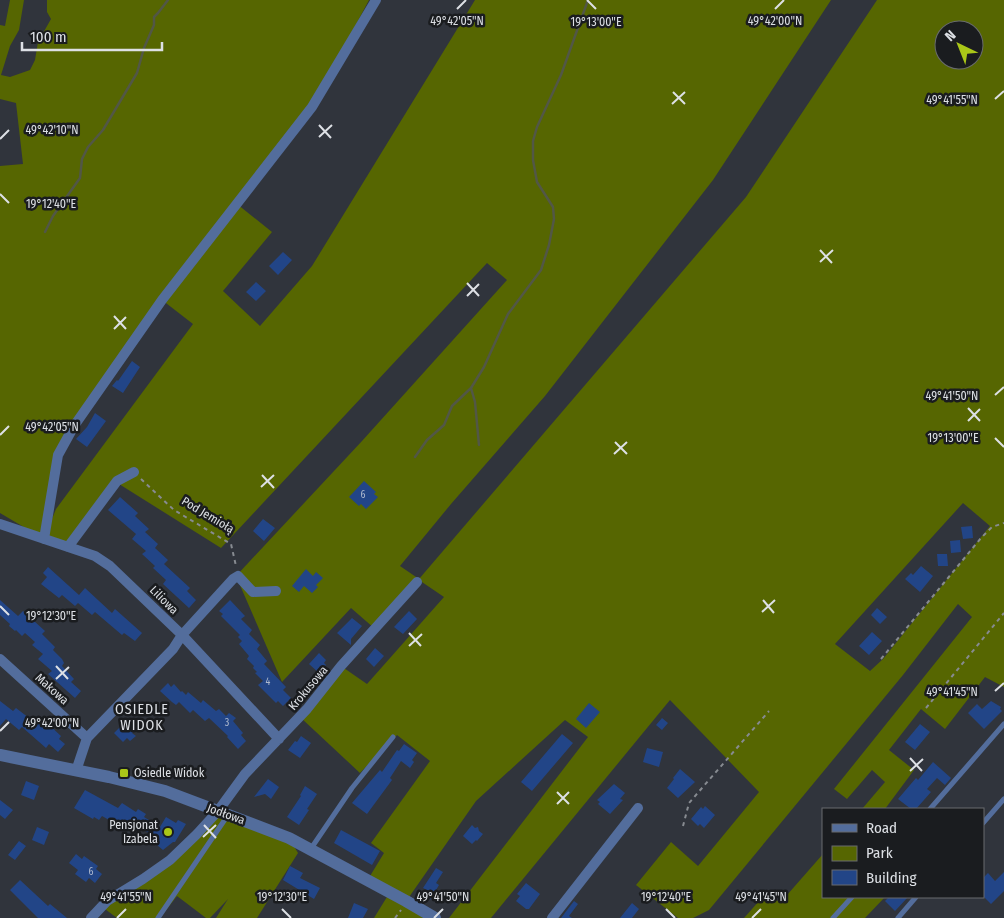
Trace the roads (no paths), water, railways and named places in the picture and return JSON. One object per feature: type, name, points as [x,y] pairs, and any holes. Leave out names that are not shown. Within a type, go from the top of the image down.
[{"type":"street","points":[[44,539],[58,455],[74,426],[162,300],[312,107],[376,0]]},
{"type":"street","points":[[68,546],[117,481],[134,472]]},
{"type":"street","name":"Liliowa","points":[[0,524],[95,556],[110,566],[182,635],[279,740]]},
{"type":"street","points":[[76,771],[87,738],[173,649],[182,635],[233,579],[238,576],[253,592],[276,591]]},
{"type":"street","name":"Krokusowa","points":[[91,918],[107,901],[170,860],[223,812],[245,774],[307,709],[341,666],[417,582]]},
{"type":"street","name":"Makowa","points":[[0,659],[87,738]]},
{"type":"street","name":"Jodłowa","points":[[0,754],[165,791],[223,812],[289,838],[435,918]]},
{"type":"street","points":[[552,918],[638,808]]},
{"type":"lane","points":[[931,808],[1004,724]]},
{"type":"lane","points":[[310,850],[352,788],[393,737]]},
{"type":"lane","points":[[984,821],[1004,799]]},
{"type":"lane","points":[[158,918],[223,812]]},
{"type":"lane","points":[[834,918],[851,898]]},
{"type":"lane","points":[[898,918],[915,898]]},
{"type":"waterway","points":[[45,232],[53,216],[80,178],[82,159],[88,147],[103,130],[137,73],[144,48],[154,25],[154,17],[168,0]]},
{"type":"waterway","points":[[415,457],[427,440],[444,425],[452,406],[471,388],[484,367],[508,314],[541,270],[549,245],[554,219],[553,207],[537,182],[533,160],[533,141],[537,127],[561,75],[588,0]]},
{"type":"waterway","points":[[471,388],[475,402],[479,445]]},
{"type":"place","name":"Osiedle Widok","points":[[124,773]]},
{"type":"place","name":"Pensjonat Izabela","points":[[168,832]]},
{"type":"district","name":"OSIEDLE WIDOK","points":[[142,718]]}]
